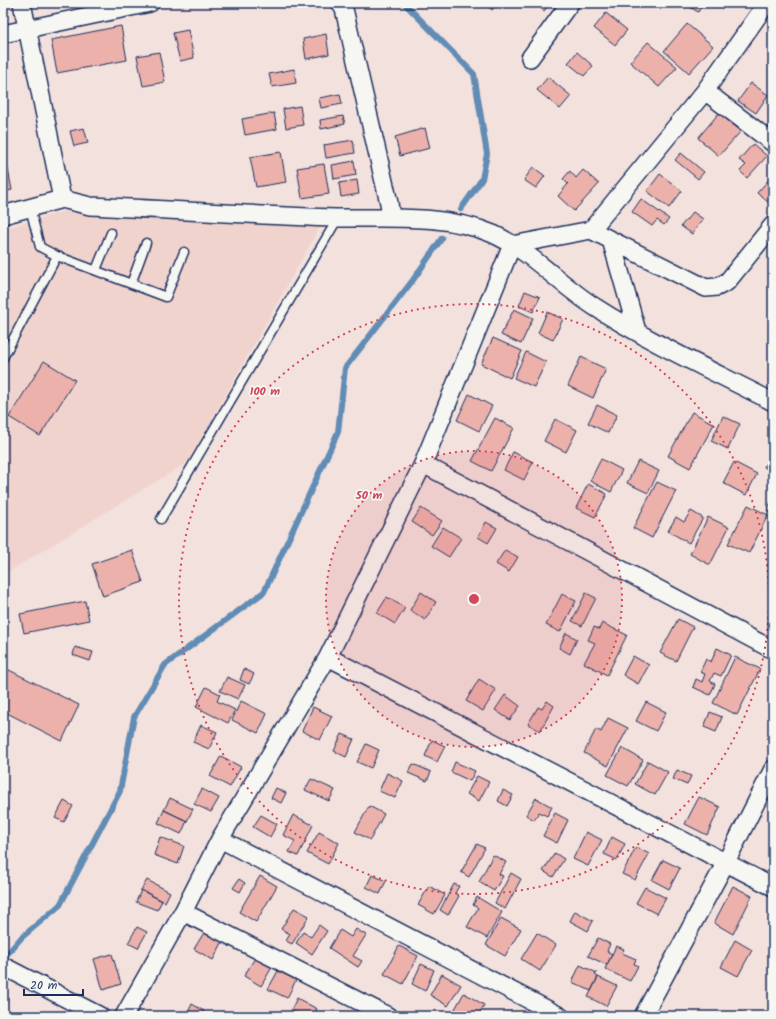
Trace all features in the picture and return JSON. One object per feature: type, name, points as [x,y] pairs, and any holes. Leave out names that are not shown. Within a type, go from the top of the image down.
[{"type":"street","points":[[22,3],[26,29],[62,199]]},
{"type":"street","points":[[3,34],[150,3]]},
{"type":"street","points":[[340,3],[344,9],[390,203],[390,217]]},
{"type":"street","points":[[530,58],[570,3]]},
{"type":"street","points":[[591,230],[705,90],[767,3]]},
{"type":"street","points":[[705,90],[773,143]]},
{"type":"street","points":[[3,215],[62,199],[90,206],[338,218],[390,217],[432,219],[469,227],[492,234],[512,245],[594,306],[636,331],[773,402]]},
{"type":"street","points":[[512,245],[591,230],[706,288],[712,288],[727,282],[773,225]]},
{"type":"street","points":[[611,240],[636,331]]},
{"type":"street","points":[[124,1016],[183,912],[220,839],[328,656],[423,464],[512,245]]},
{"type":"street","points":[[423,464],[773,650]]},
{"type":"street","points":[[328,656],[773,887]]},
{"type":"street","points":[[643,1016],[726,862],[773,769]]},
{"type":"street","points":[[220,839],[560,1016]]},
{"type":"street","points":[[183,912],[388,1016]]},
{"type":"street","points":[[3,966],[100,1016]]},
{"type":"lane","points":[[30,208],[40,247],[57,256],[166,297],[184,252]]},
{"type":"lane","points":[[161,519],[338,218]]},
{"type":"lane","points":[[96,270],[111,233]]},
{"type":"lane","points":[[131,284],[146,244]]},
{"type":"lane","points":[[3,358],[57,256]]},
{"type":"shaded area","points":[[65,211],[320,227],[188,462],[3,575],[3,229]]},
{"type":"building","points":[[484,3],[498,3],[492,10]]},
{"type":"building","points":[[534,3],[550,3],[544,11]]},
{"type":"building","points":[[684,3],[703,3],[698,12]]},
{"type":"building","points":[[606,13],[627,30],[615,45],[594,28]]},
{"type":"building","points":[[687,24],[713,46],[689,73],[664,51]]},
{"type":"building","points":[[121,26],[127,60],[57,73],[51,40]]},
{"type":"building","points":[[188,30],[194,58],[180,61],[173,33]]},
{"type":"building","points":[[326,34],[329,54],[306,59],[303,39]]},
{"type":"building","points":[[648,42],[677,67],[659,87],[630,62]]},
{"type":"building","points":[[159,52],[165,82],[143,86],[137,56]]},
{"type":"building","points":[[577,52],[593,66],[584,76],[568,63]]},
{"type":"building","points":[[294,69],[296,83],[272,87],[269,74]]},
{"type":"building","points":[[548,77],[571,96],[560,109],[537,90]]},
{"type":"building","points":[[751,83],[768,95],[756,113],[738,101]]},
{"type":"building","points":[[340,94],[342,104],[321,108],[319,98]]},
{"type":"building","points":[[300,106],[303,125],[286,128],[283,109]]},
{"type":"building","points":[[274,113],[277,129],[245,135],[242,119]]},
{"type":"building","points":[[719,113],[741,131],[719,156],[698,138]]},
{"type":"building","points":[[343,116],[345,124],[321,129],[320,120]]},
{"type":"building","points":[[84,128],[88,143],[74,146],[70,131]]},
{"type":"building","points":[[425,128],[430,148],[400,156],[395,137]]},
{"type":"building","points":[[353,140],[355,153],[326,158],[324,145]]},
{"type":"building","points":[[753,144],[767,156],[747,178],[740,171],[746,165],[739,160]]},
{"type":"building","points":[[281,152],[286,182],[256,187],[250,157]]},
{"type":"building","points":[[681,153],[704,172],[698,179],[675,160]]},
{"type":"building","points":[[6,159],[12,190],[3,192],[3,160]]},
{"type":"building","points":[[354,161],[356,175],[334,179],[332,165]]},
{"type":"building","points":[[324,164],[329,194],[302,198],[297,168]]},
{"type":"building","points":[[533,167],[545,176],[536,188],[524,180]]},
{"type":"building","points":[[583,170],[599,184],[574,211],[558,196],[568,184],[563,179],[570,171],[576,178]]},
{"type":"building","points":[[660,174],[682,191],[669,208],[647,191]]},
{"type":"building","points":[[773,175],[773,197],[768,202],[757,193]]},
{"type":"building","points":[[357,180],[359,194],[341,197],[339,183]]},
{"type":"building","points":[[641,199],[669,219],[664,225],[657,220],[652,226],[632,212]]},
{"type":"building","points":[[693,212],[703,219],[692,234],[681,226]]},
{"type":"building","points":[[525,291],[540,297],[533,312],[519,306]]},
{"type":"building","points":[[514,309],[533,318],[521,344],[501,335]]},
{"type":"building","points":[[547,312],[563,319],[553,340],[538,333]]},
{"type":"building","points":[[493,338],[522,351],[510,378],[481,364]]},
{"type":"building","points":[[526,352],[546,362],[534,387],[514,378]]},
{"type":"building","points":[[581,357],[606,369],[593,398],[568,386]]},
{"type":"building","points":[[44,361],[75,380],[40,436],[9,417]]},
{"type":"building","points":[[469,394],[492,406],[479,431],[457,420]]},
{"type":"building","points":[[597,405],[617,415],[608,433],[588,423]]},
{"type":"building","points":[[692,412],[714,424],[690,468],[668,456]]},
{"type":"building","points":[[723,416],[740,424],[728,449],[711,441]]},
{"type":"building","points":[[495,418],[514,428],[491,471],[472,461]]},
{"type":"building","points":[[555,419],[577,430],[566,452],[544,441]]},
{"type":"building","points":[[773,449],[773,472],[764,467]]},
{"type":"building","points":[[513,452],[533,462],[524,480],[504,470]]},
{"type":"building","points":[[601,459],[622,470],[611,492],[590,481]]},
{"type":"building","points":[[638,461],[659,471],[648,493],[627,483]]},
{"type":"building","points":[[734,462],[757,474],[746,495],[723,483]]},
{"type":"building","points":[[657,482],[676,491],[652,538],[633,528]]},
{"type":"building","points":[[588,484],[607,494],[595,517],[576,508]]},
{"type":"building","points":[[773,498],[773,514],[767,510]]},
{"type":"building","points":[[748,505],[768,515],[749,553],[728,544]]},
{"type":"building","points":[[421,508],[442,521],[432,535],[412,522]]},
{"type":"building","points":[[691,511],[703,518],[689,543],[668,531],[676,517],[684,522]]},
{"type":"building","points":[[708,517],[729,527],[710,565],[690,554]]},
{"type":"building","points":[[486,522],[497,528],[488,543],[478,537]]},
{"type":"building","points":[[443,527],[461,538],[449,557],[431,546]]},
{"type":"building","points":[[132,550],[143,582],[103,596],[92,564]]},
{"type":"building","points":[[505,550],[518,557],[509,572],[496,564]]},
{"type":"building","points":[[421,592],[436,602],[425,620],[410,610]]},
{"type":"building","points":[[586,593],[596,598],[582,626],[572,621]]},
{"type":"building","points":[[562,594],[576,601],[560,632],[546,625]]},
{"type":"building","points":[[387,597],[405,608],[395,624],[377,613]]},
{"type":"building","points":[[85,601],[89,620],[24,633],[20,614]]},
{"type":"building","points":[[678,619],[693,627],[676,661],[660,653]]},
{"type":"building","points":[[602,623],[627,635],[607,675],[584,663],[595,643],[588,640],[594,627],[599,629]]},
{"type":"building","points":[[566,633],[577,639],[570,654],[559,648]]},
{"type":"building","points":[[75,647],[93,652],[90,661],[73,655]]},
{"type":"building","points":[[717,648],[731,655],[721,676],[714,673],[710,681],[715,684],[710,695],[693,687],[696,679],[702,682],[705,674],[700,672],[706,659],[711,662]]},
{"type":"building","points":[[633,656],[649,665],[638,684],[623,675]]},
{"type":"building","points":[[735,657],[760,669],[737,715],[713,703]]},
{"type":"building","points":[[3,667],[79,705],[62,741],[3,711]]},
{"type":"building","points":[[244,669],[254,674],[249,684],[240,680]]},
{"type":"building","points":[[227,677],[245,685],[238,699],[220,691]]},
{"type":"building","points":[[479,679],[496,690],[483,711],[466,701]]},
{"type":"building","points":[[206,687],[220,694],[217,701],[235,710],[228,723],[196,707]]},
{"type":"building","points":[[505,695],[520,706],[510,720],[495,710]]},
{"type":"building","points":[[241,701],[267,714],[258,733],[232,720]]},
{"type":"building","points":[[547,701],[554,706],[540,731],[528,724],[538,707],[542,709]]},
{"type":"building","points":[[646,702],[666,712],[656,731],[636,721]]},
{"type":"building","points":[[313,707],[332,716],[320,740],[302,731]]},
{"type":"building","points":[[710,712],[722,717],[716,732],[704,727]]},
{"type":"building","points":[[608,718],[628,728],[608,766],[584,753],[596,729],[601,732]]},
{"type":"building","points":[[201,725],[217,732],[209,749],[193,742]]},
{"type":"building","points":[[342,734],[354,739],[346,757],[334,751]]},
{"type":"building","points":[[432,740],[445,746],[437,762],[425,756]]},
{"type":"building","points":[[366,744],[379,750],[371,768],[357,762]]},
{"type":"building","points":[[622,748],[643,760],[628,786],[607,775]]},
{"type":"building","points":[[221,756],[241,767],[230,787],[210,776]]},
{"type":"building","points":[[648,761],[668,772],[655,795],[635,784]]},
{"type":"building","points":[[455,762],[475,771],[470,781],[451,772]]},
{"type":"building","points":[[413,764],[431,772],[427,781],[408,773]]},
{"type":"building","points":[[677,770],[691,776],[687,785],[673,779]]},
{"type":"building","points":[[387,773],[403,781],[395,798],[379,791]]},
{"type":"building","points":[[477,776],[489,782],[479,801],[467,794]]},
{"type":"building","points":[[311,779],[335,790],[329,801],[305,790]]},
{"type":"building","points":[[276,788],[286,793],[281,803],[271,798]]},
{"type":"building","points":[[202,789],[219,798],[211,812],[194,804]]},
{"type":"building","points":[[503,790],[513,795],[507,806],[498,801]]},
{"type":"building","points":[[699,797],[720,807],[707,835],[685,824]]},
{"type":"building","points":[[170,798],[193,809],[187,821],[164,810]]},
{"type":"building","points":[[536,798],[552,807],[547,816],[539,812],[534,820],[526,815]]},
{"type":"building","points":[[64,801],[73,806],[64,822],[55,818]]},
{"type":"building","points":[[369,806],[384,814],[370,840],[355,832]]},
{"type":"building","points":[[773,806],[773,817],[769,815]]},
{"type":"building","points":[[164,810],[187,821],[181,834],[158,823]]},
{"type":"building","points":[[555,813],[568,820],[557,843],[543,836]]},
{"type":"building","points":[[261,815],[277,824],[270,837],[253,827]]},
{"type":"building","points":[[293,815],[313,825],[298,856],[289,852],[295,841],[283,835]]},
{"type":"building","points":[[319,832],[339,843],[328,864],[307,853]]},
{"type":"building","points":[[586,832],[602,840],[588,866],[573,859]]},
{"type":"building","points":[[160,837],[184,846],[178,864],[154,855]]},
{"type":"building","points":[[612,837],[625,844],[617,860],[604,854]]},
{"type":"building","points":[[477,844],[485,848],[469,877],[461,872]]},
{"type":"building","points":[[636,847],[649,854],[635,880],[622,874]]},
{"type":"building","points":[[555,853],[564,859],[553,877],[543,871]]},
{"type":"building","points":[[493,855],[506,862],[499,874],[503,876],[494,891],[479,882]]},
{"type":"building","points":[[663,860],[680,868],[669,889],[652,880]]},
{"type":"building","points":[[511,873],[521,879],[505,909],[495,903]]},
{"type":"building","points":[[372,875],[386,881],[380,894],[366,887]]},
{"type":"building","points":[[260,876],[277,886],[256,922],[239,912]]},
{"type":"building","points":[[239,879],[245,883],[240,892],[233,888]]},
{"type":"building","points":[[147,880],[170,892],[165,902],[141,890]]},
{"type":"building","points":[[454,884],[459,886],[455,893],[459,896],[448,915],[440,910]]},
{"type":"building","points":[[429,886],[445,895],[434,914],[418,905]]},
{"type":"building","points":[[733,886],[752,896],[733,934],[714,923]]},
{"type":"building","points":[[645,887],[666,898],[657,914],[636,903]]},
{"type":"building","points":[[141,890],[162,901],[157,910],[136,902]]},
{"type":"building","points":[[477,897],[502,912],[487,938],[467,927],[478,908],[473,905]]},
{"type":"building","points":[[294,908],[309,916],[292,944],[286,941],[290,934],[281,929]]},
{"type":"building","points":[[575,911],[593,921],[588,931],[570,921]]},
{"type":"building","points":[[501,918],[521,929],[505,956],[486,945]]},
{"type":"building","points":[[319,925],[327,931],[312,954],[296,943],[303,932],[311,937]]},
{"type":"building","points":[[137,927],[147,932],[138,948],[128,943]]},
{"type":"building","points":[[356,929],[366,935],[353,956],[362,961],[358,967],[329,948],[340,930],[351,937]]},
{"type":"building","points":[[205,931],[223,941],[213,960],[194,949]]},
{"type":"building","points":[[537,933],[556,945],[540,971],[521,959]]},
{"type":"building","points":[[598,938],[610,944],[607,951],[612,954],[607,965],[588,956]]},
{"type":"building","points":[[735,940],[752,950],[738,976],[721,967]]},
{"type":"building","points":[[399,946],[418,956],[403,984],[384,974]]},
{"type":"building","points":[[616,946],[624,949],[622,953],[636,959],[634,964],[638,966],[630,981],[605,969]]},
{"type":"building","points":[[112,954],[121,984],[103,990],[94,959]]},
{"type":"building","points":[[255,958],[265,964],[269,958],[275,962],[261,986],[244,976]]},
{"type":"building","points":[[421,964],[434,970],[425,991],[412,984]]},
{"type":"building","points":[[580,965],[597,973],[595,975],[598,977],[591,991],[572,982]]},
{"type":"building","points":[[278,971],[296,980],[287,998],[268,989]]},
{"type":"building","points":[[442,974],[461,985],[448,1006],[430,995]]},
{"type":"building","points":[[598,977],[617,986],[606,1006],[588,997]]},
{"type":"building","points":[[464,993],[484,1005],[478,1016],[451,1016]]},
{"type":"building","points":[[297,998],[317,1009],[314,1016],[303,1016],[291,1010]]},
{"type":"building","points":[[192,1004],[204,1011],[202,1016],[186,1016]]},
{"type":"building","points":[[354,1012],[361,1016],[352,1016]]},
{"type":"building","points":[[507,1012],[514,1016],[505,1016]]},
{"type":"building","points":[[740,1012],[747,1016],[738,1016]]},
{"type":"waterway","points":[[404,3],[474,74],[487,154],[482,179],[461,209]]},
{"type":"waterway","points":[[3,959],[21,938],[60,905],[120,791],[134,717],[165,665],[264,592],[338,432],[345,368],[413,280],[442,238]]}]
